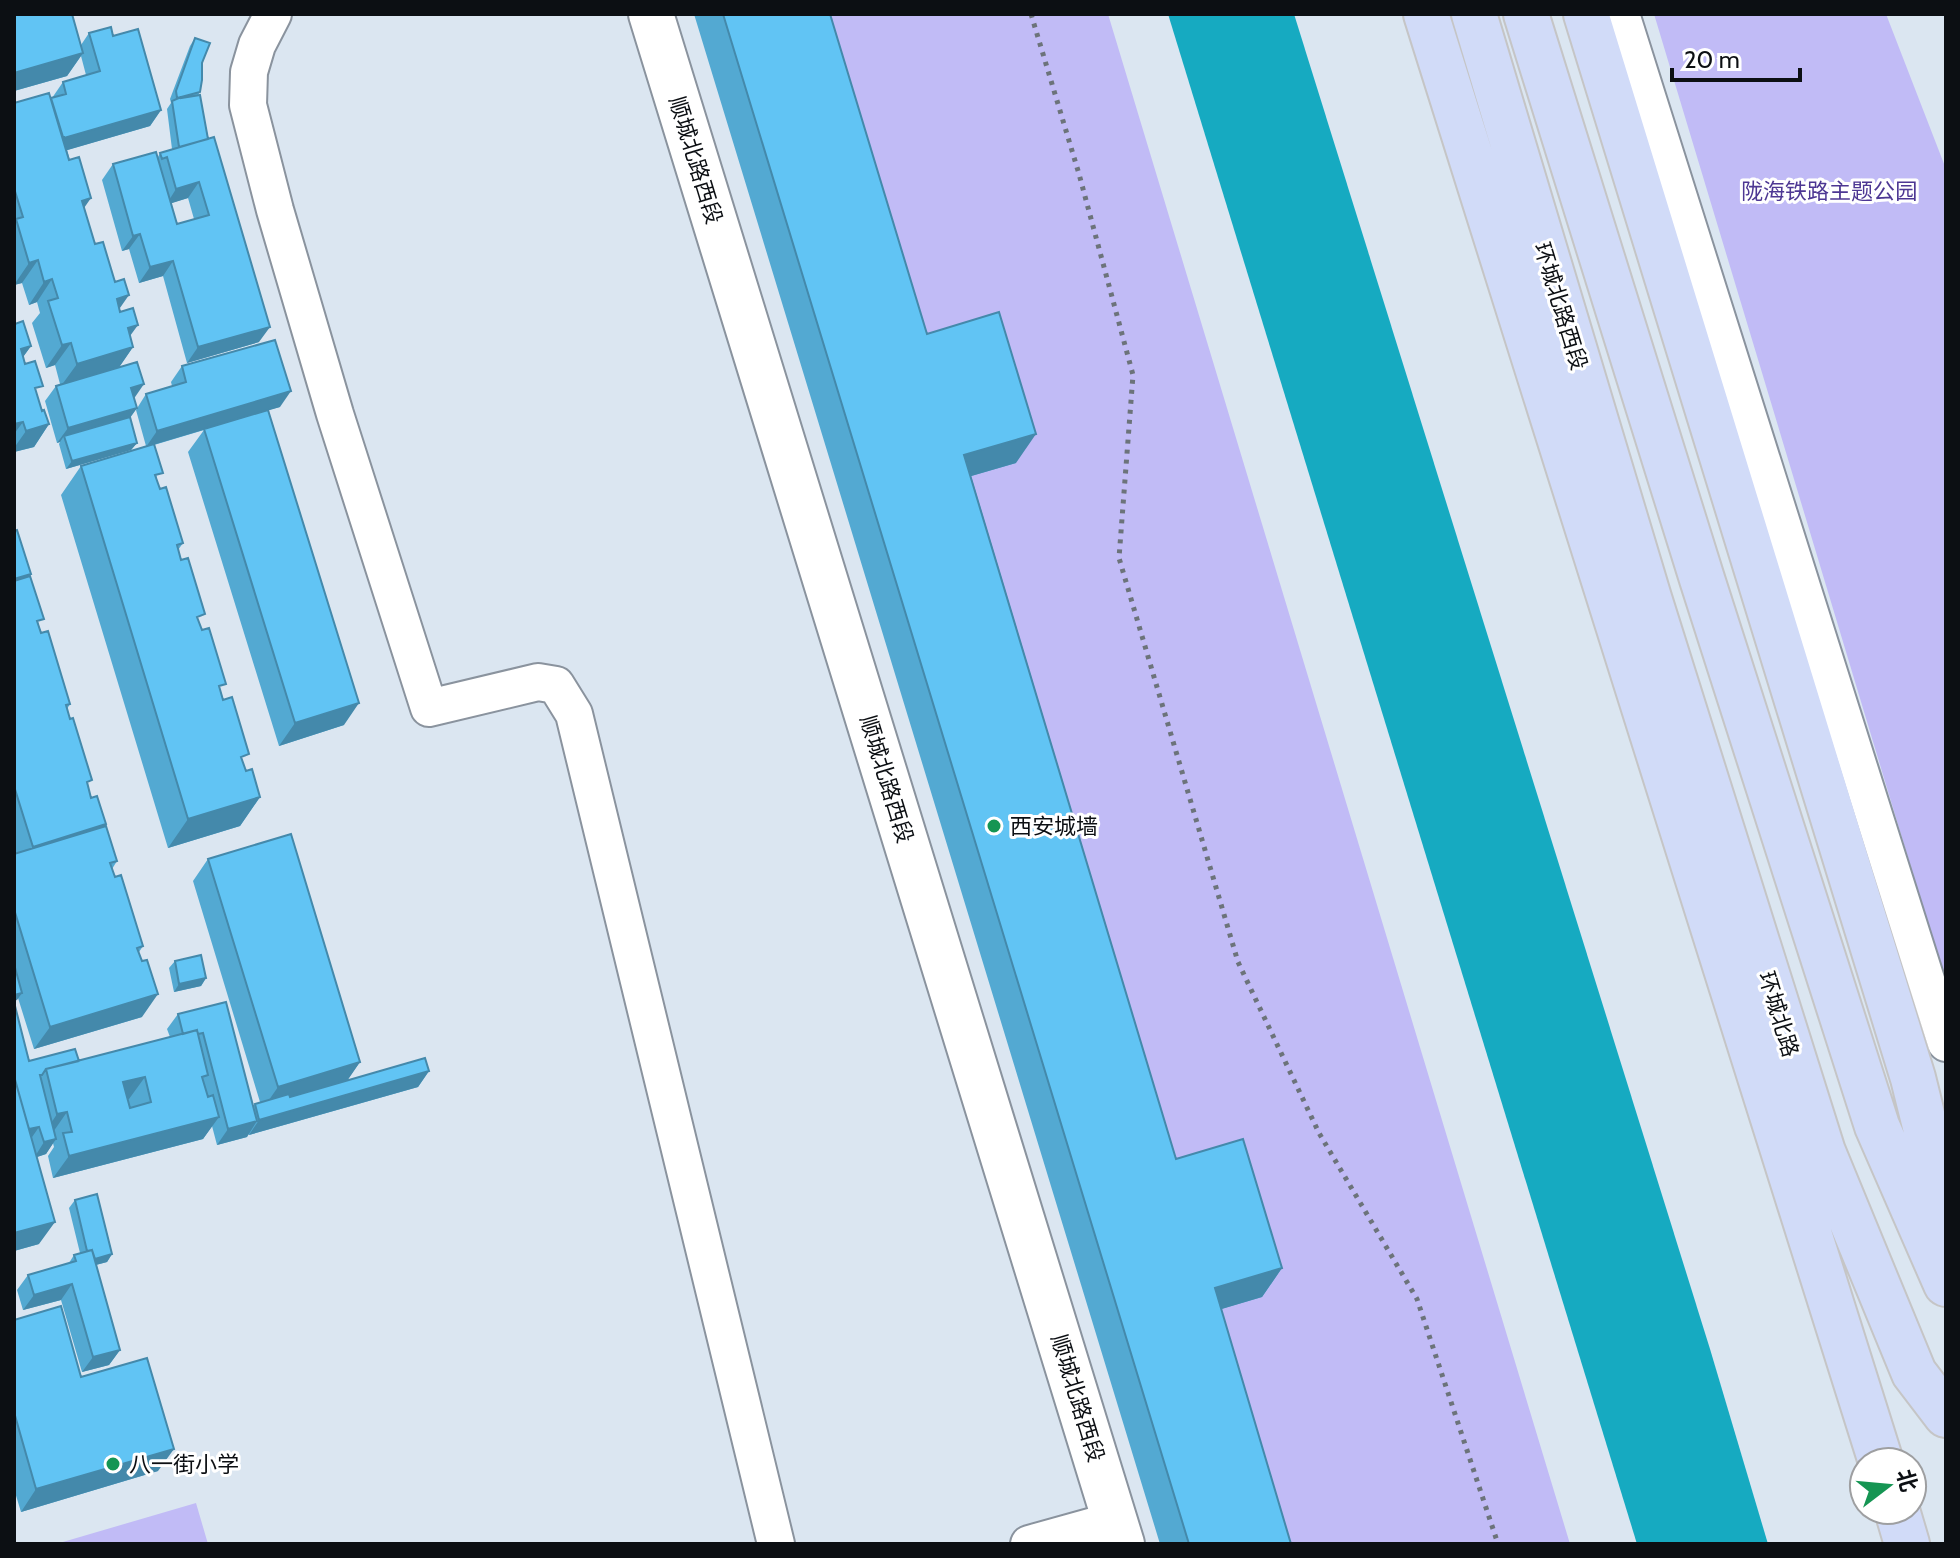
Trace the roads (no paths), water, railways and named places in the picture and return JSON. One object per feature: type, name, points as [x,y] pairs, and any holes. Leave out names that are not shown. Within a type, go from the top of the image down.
[{"type":"main road","points":[[1426,14],[1876,1446]]},
{"type":"main road","name":"环城北路西段","points":[[1474,14],[1649,598]]},
{"type":"main road","points":[[1526,14],[1877,1126],[1946,1284]]},
{"type":"main road","points":[[1586,14],[1913,1078],[1946,1211]]},
{"type":"main road","name":"环城北路","points":[[1649,598],[1823,1152],[1914,1373],[1946,1415]]},
{"type":"street","points":[[273,14],[257,45],[249,72],[248,105],[275,210],[335,414],[429,708],[538,682],[556,685],[574,714],[776,1544]]},
{"type":"street","name":"顺城北路西段","points":[[651,14],[1119,1532]]},
{"type":"street","points":[[1621,14],[1946,1043]]},
{"type":"street","points":[[1029,1544],[1119,1532]]},
{"type":"water","points":[[1168,14],[1294,14],[1768,1544],[1637,1544]]},
{"type":"place","name":"西安城墙","points":[[994,826]]},
{"type":"place","name":"八一街小学","points":[[113,1464]]},
{"type":"park label","name":"陇海铁路主题公园","points":[[1829,191]]}]
